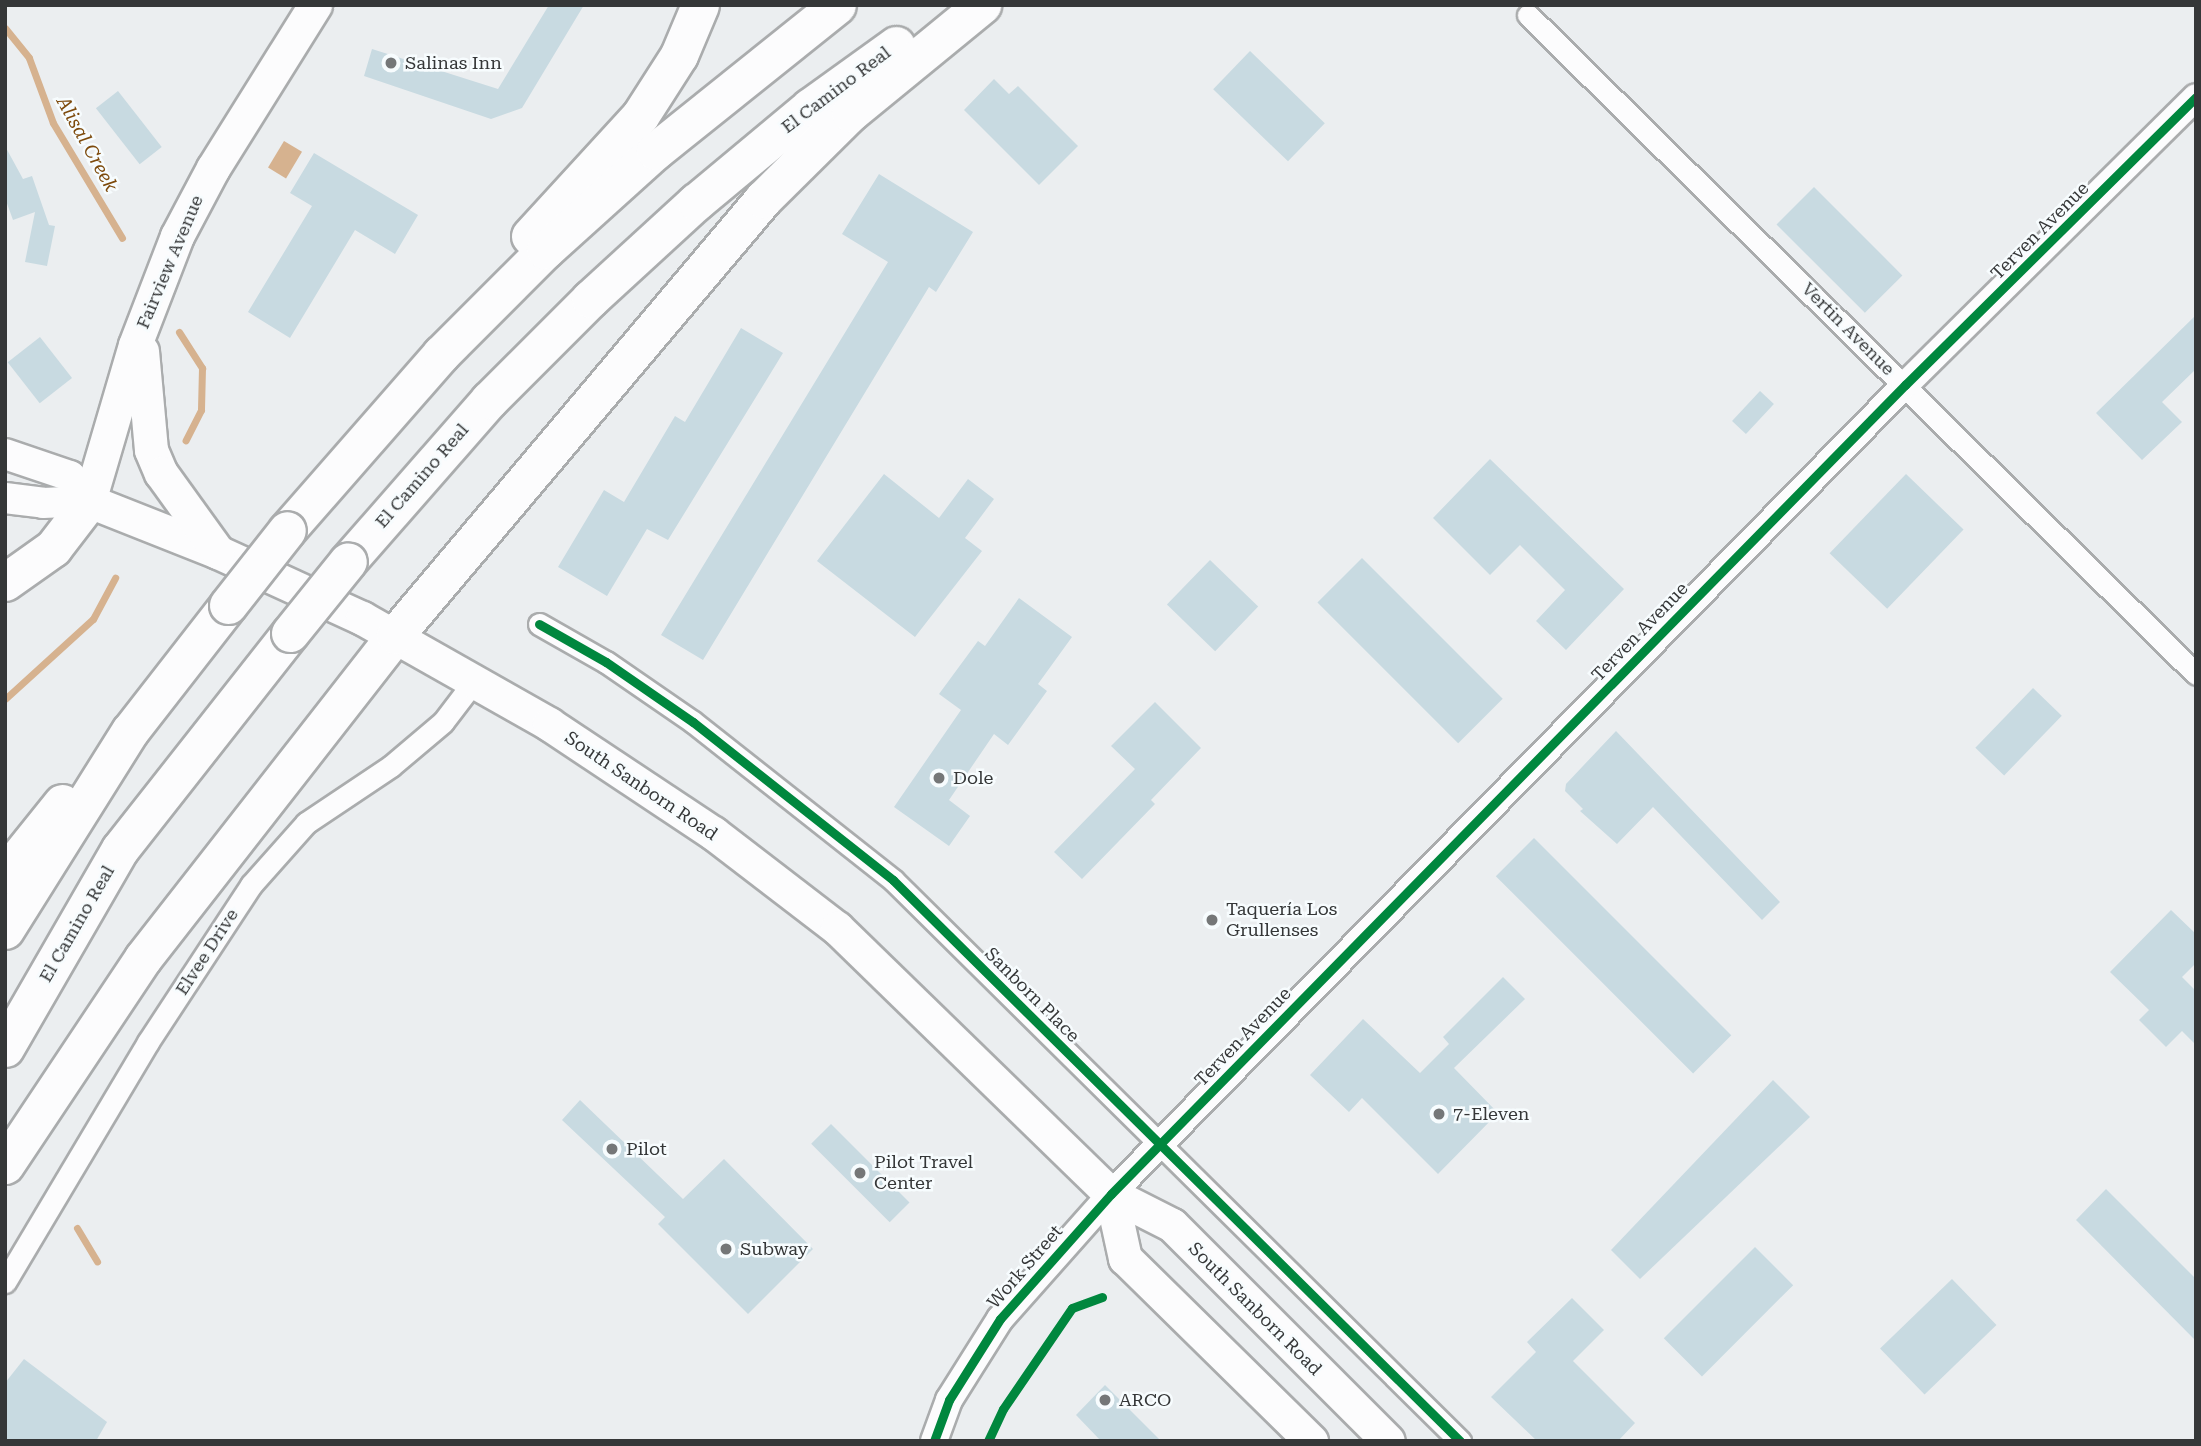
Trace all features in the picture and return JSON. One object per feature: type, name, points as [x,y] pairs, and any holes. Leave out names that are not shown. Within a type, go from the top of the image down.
[{"type":"highway","name":"Fairview Avenue","points":[[89,501],[142,323],[196,198],[315,5]]},
{"type":"highway","points":[[441,354],[537,226],[640,116],[684,45],[700,5]]},
{"type":"highway","points":[[5,874],[57,808],[130,731],[287,530],[441,354],[545,250],[655,151],[837,5]]},
{"type":"highway","name":"El Camino Real","points":[[5,1048],[120,849],[348,561],[489,400],[590,299],[696,202],[810,107],[951,5]]},
{"type":"highway","points":[[5,1165],[143,958],[394,635],[763,199],[850,113],[982,5]]},
{"type":"highway","points":[[142,323],[144,401],[151,450],[166,481],[218,552]]},
{"type":"highway","points":[[5,582],[53,548],[89,501]]},
{"type":"highway","name":"South Sanborn Road","points":[[89,501],[218,552],[394,635],[475,680],[651,789],[836,928],[1111,1194],[1172,1225],[1388,1441]]},
{"type":"highway","points":[[5,930],[130,731]]},
{"type":"highway","points":[[1111,1194],[1125,1258],[1311,1441]]},
{"type":"main road","name":"South Sanborn Road","points":[[5,454],[69,476],[89,501]]},
{"type":"main road","name":"South Sanborn Road","points":[[5,498],[43,503],[89,501]]},
{"type":"street","name":"Vertin Avenue","points":[[1528,15],[2196,674]]},
{"type":"street","name":"Terven Avenue","points":[[1111,1194],[1905,386],[2196,97]]},
{"type":"street","name":"Sanborn Place","points":[[538,624],[663,700],[805,806],[893,880],[1460,1441]]},
{"type":"street","name":"Elvee Drive","points":[[5,1282],[148,1042],[251,885],[306,823],[391,766],[443,722],[475,680]]},
{"type":"street","name":"Work Street","points":[[934,1441],[949,1401],[1000,1319],[1111,1194]]},
{"type":"shaded area","points":[[284,141],[302,152],[286,178],[268,168]]},
{"type":"building","name":"Salinas Inn","points":[[549,5],[584,5],[522,108],[491,119],[364,76],[372,49],[498,89]]},
{"type":"building","points":[[1250,51],[1325,123],[1288,161],[1213,89]]},
{"type":"building","points":[[994,79],[1009,94],[1018,86],[1078,146],[1039,185],[964,110]]},
{"type":"building","points":[[118,91],[162,147],[140,164],[96,108]]},
{"type":"building","points":[[5,146],[23,179],[32,176],[49,225],[55,226],[47,266],[25,262],[35,212],[13,220],[5,198]]},
{"type":"building","points":[[314,153],[418,215],[395,254],[355,230],[290,338],[248,312],[312,206],[290,193]]},
{"type":"building","points":[[879,174],[973,232],[936,292],[929,287],[703,660],[661,635],[888,262],[842,234]]},
{"type":"building","points":[[1814,187],[1902,275],[1865,313],[1777,224]]},
{"type":"building","points":[[2196,315],[2196,369],[2162,402],[2182,422],[2142,460],[2096,413]]},
{"type":"building","points":[[741,328],[783,353],[668,540],[647,529],[607,596],[558,567],[604,490],[624,502],[675,416],[685,422]]},
{"type":"building","points":[[40,337],[72,378],[40,403],[8,362]]},
{"type":"building","points":[[1760,391],[1774,404],[1746,434],[1732,421]]},
{"type":"building","points":[[1490,459],[1624,589],[1566,650],[1536,621],[1565,590],[1520,545],[1490,575],[1433,518]]},
{"type":"building","points":[[884,474],[939,518],[968,479],[994,499],[965,538],[982,551],[915,637],[817,561]]},
{"type":"building","points":[[1906,474],[1964,530],[1887,609],[1830,553]]},
{"type":"building","points":[[1362,558],[1503,699],[1458,743],[1317,603]]},
{"type":"building","points":[[1210,560],[1258,607],[1215,651],[1167,605]]},
{"type":"building","points":[[1019,598],[1072,637],[1038,684],[1047,691],[1008,745],[994,734],[949,800],[970,816],[949,846],[894,807],[961,710],[939,694],[978,641],[985,646]]},
{"type":"building","points":[[2033,688],[2062,716],[2004,775],[1975,748]]},
{"type":"building","points":[[1155,702],[1201,748],[1151,800],[1155,804],[1082,879],[1054,852],[1135,769],[1111,746]]},
{"type":"building","points":[[1616,731],[1780,902],[1762,920],[1653,807],[1617,844],[1580,811],[1583,809],[1565,791],[1566,784]]},
{"type":"building","points":[[1534,838],[1731,1035],[1693,1073],[1496,876]]},
{"type":"building","points":[[2171,910],[2196,934],[2196,963],[2182,977],[2196,991],[2196,1045],[2182,1031],[2166,1047],[2139,1020],[2149,1010],[2110,972]]},
{"type":"building","points":[[1503,977],[1525,999],[1454,1068],[1498,1113],[1438,1174],[1362,1098],[1349,1112],[1310,1075],[1363,1019],[1420,1073],[1449,1044],[1443,1037]]},
{"type":"building","points":[[1773,1080],[1810,1117],[1640,1279],[1611,1250]]},
{"type":"building","points":[[580,1100],[683,1199],[724,1159],[813,1249],[748,1314],[658,1224],[665,1217],[562,1120]]},
{"type":"building","name":"Pilot Travel Center","points":[[831,1124],[909,1202],[890,1222],[811,1144]]},
{"type":"building","points":[[2106,1189],[2196,1279],[2196,1341],[2076,1220]]},
{"type":"building","points":[[1755,1247],[1793,1285],[1702,1376],[1664,1338]]},
{"type":"building","points":[[1952,1279],[1996,1325],[1925,1395],[1880,1348]]},
{"type":"building","points":[[1572,1298],[1604,1330],[1573,1361],[1635,1423],[1618,1441],[1537,1441],[1491,1397],[1536,1352],[1527,1342]]},
{"type":"building","points":[[24,1359],[107,1422],[96,1441],[5,1441],[5,1383]]},
{"type":"building","name":"ARCO","points":[[1105,1385],[1161,1441],[1101,1441],[1076,1415]]},
{"type":"waterway","name":"Alisal Creek","points":[[5,28],[29,58],[53,123],[122,238]]},
{"type":"waterway","name":"Alisal Creek","points":[[179,332],[202,368],[201,410],[186,440]]},
{"type":"waterway","name":"Alisal Creek","points":[[5,699],[93,619],[115,578]]},
{"type":"waterway","name":"Alisal Creek","points":[[77,1228],[97,1261]]},
{"type":"cycle path","points":[[934,1441],[949,1400],[1000,1319],[1111,1194],[1905,385],[2196,97]]},
{"type":"cycle path","points":[[539,624],[606,662],[693,722],[893,880],[1460,1441]]},
{"type":"cycle path","points":[[988,1441],[1003,1409],[1072,1308],[1102,1297]]},
{"type":"place","name":"Salinas Inn","points":[[391,63]]},
{"type":"place","name":"Dole","points":[[939,778]]},
{"type":"place","name":"Taquería Los Grullenses","points":[[1212,920]]},
{"type":"place","name":"7-Eleven","points":[[1439,1114]]},
{"type":"place","name":"Pilot","points":[[612,1149]]},
{"type":"place","name":"Pilot Travel Center","points":[[860,1173]]},
{"type":"place","name":"Subway","points":[[726,1249]]},
{"type":"place","name":"ARCO","points":[[1105,1400]]}]
